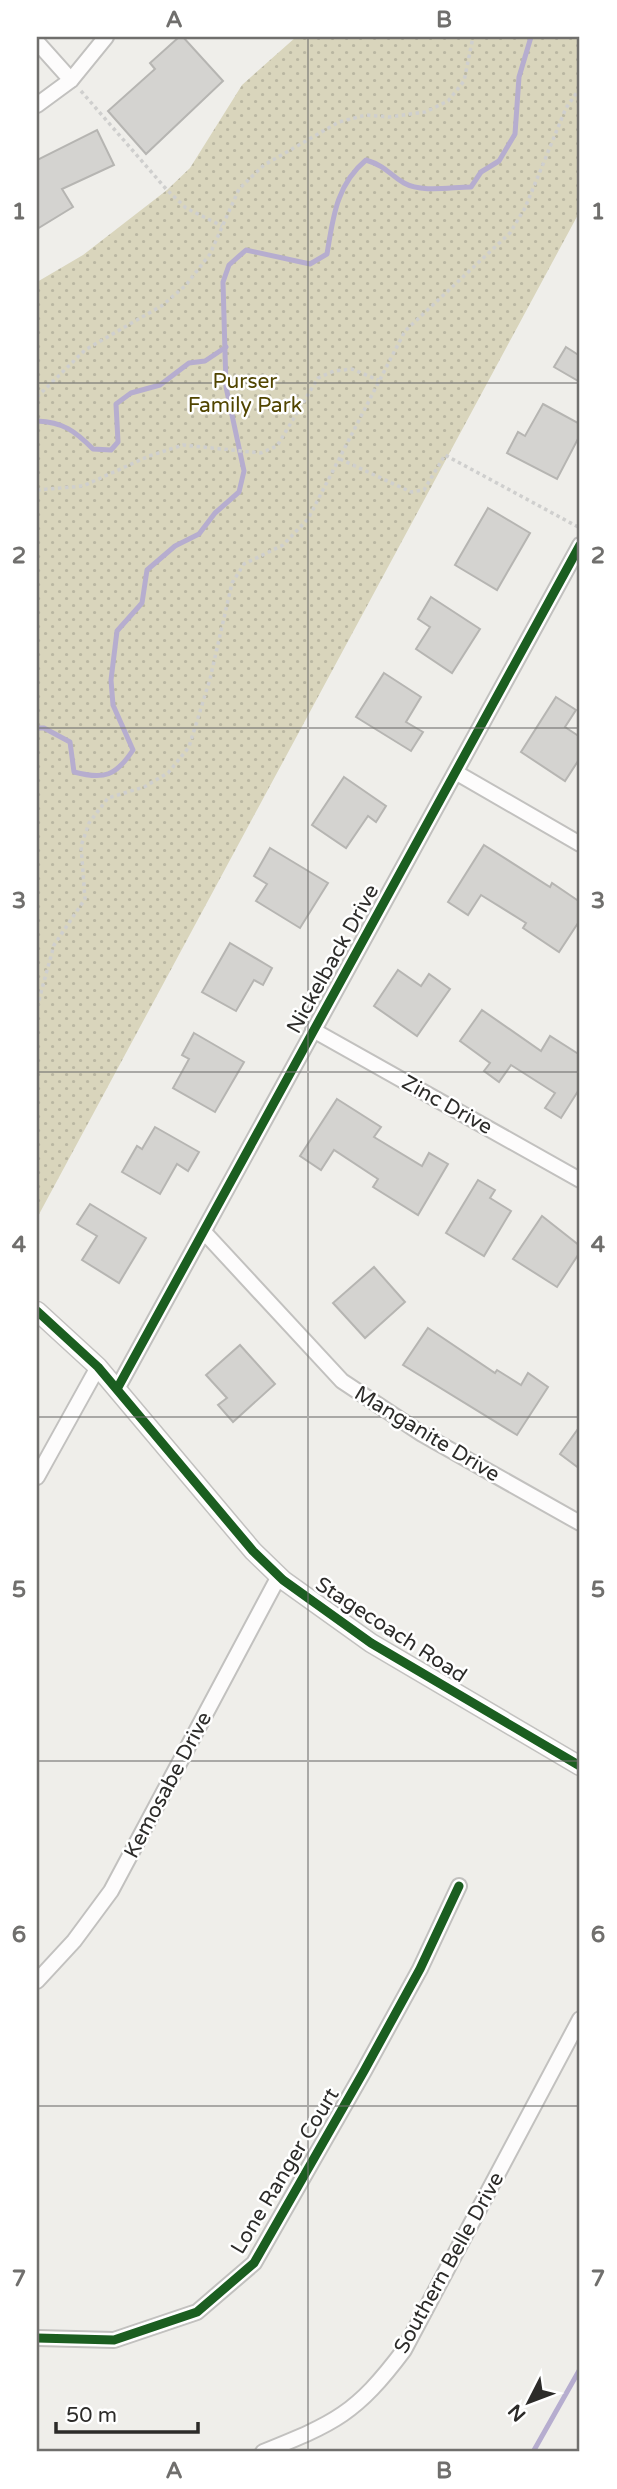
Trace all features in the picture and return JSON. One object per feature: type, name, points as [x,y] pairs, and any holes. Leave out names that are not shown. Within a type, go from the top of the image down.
[{"type":"street","points":[[37,104],[71,80],[106,37]]},
{"type":"street","points":[[37,42],[71,80]]},
{"type":"street","name":"Nickelback Drive","points":[[117,1389],[580,545]]},
{"type":"street","points":[[457,773],[580,844]]},
{"type":"street","name":"Zinc Drive","points":[[313,1030],[580,1180]]},
{"type":"street","name":"Manganite Drive","points":[[204,1233],[342,1381],[411,1428],[580,1523]]},
{"type":"street","name":"Stagecoach Road","points":[[37,1311],[98,1367],[253,1551],[279,1576],[371,1643],[580,1766]]},
{"type":"street","points":[[37,1477],[98,1367]]},
{"type":"street","name":"Kemosabe Drive","points":[[37,1981],[74,1941],[111,1891],[279,1576]]},
{"type":"street","name":"Lone Ranger Court","points":[[37,2338],[114,2340],[197,2312],[254,2263],[383,2037],[459,1886]]},
{"type":"street","name":"Southern Belle Drive","points":[[263,2452],[326,2427],[349,2413],[370,2394],[404,2350],[580,2019]]},
{"type":"path","points":[[37,396],[85,350],[163,305],[186,285],[210,254],[239,188],[264,164],[339,122],[366,115],[389,117],[425,112],[449,101],[464,81],[473,37]]},
{"type":"path","points":[[71,80],[167,190],[187,208],[222,226]]},
{"type":"path","points":[[37,1006],[54,945],[85,899],[81,846],[89,823],[108,797],[144,787],[168,773],[189,747],[210,678],[232,583],[244,564],[268,555],[294,535],[308,519],[405,331],[420,314],[510,233],[525,208],[566,108],[580,88]]},
{"type":"path","points":[[37,490],[83,486],[149,456],[183,445],[261,453],[276,446],[318,378],[334,371],[352,369],[378,380]]},
{"type":"path","points":[[340,459],[411,492],[424,490],[445,455],[580,528]]},
{"type":"green space","name":"Purser Family Park","points":[[296,37],[580,37],[580,211],[37,1218],[37,282],[83,255],[167,190],[190,168],[242,85]]},
{"type":"building","points":[[179,37],[183,37],[223,81],[146,154],[108,111],[155,69],[150,63]]},
{"type":"building","points":[[97,130],[114,165],[62,189],[73,207],[37,229],[37,160]]},
{"type":"building","points":[[566,347],[580,356],[580,382],[554,367]]},
{"type":"building","points":[[543,404],[580,424],[580,435],[557,479],[507,453],[518,432],[525,436]]},
{"type":"building","points":[[488,508],[530,533],[497,590],[455,565]]},
{"type":"building","points":[[431,597],[480,629],[452,673],[416,649],[430,627],[418,619]]},
{"type":"building","points":[[384,673],[421,697],[406,722],[423,732],[411,751],[356,717]]},
{"type":"building","points":[[556,697],[576,710],[565,727],[580,737],[580,758],[565,781],[521,752]]},
{"type":"building","points":[[344,777],[386,806],[376,822],[368,816],[346,848],[312,825]]},
{"type":"building","points":[[484,845],[550,887],[552,883],[580,902],[580,920],[559,952],[523,928],[526,923],[481,895],[468,915],[448,902]]},
{"type":"building","points":[[270,848],[328,883],[300,928],[256,901],[267,884],[254,876]]},
{"type":"building","points":[[230,943],[272,968],[263,985],[254,980],[236,1011],[202,992]]},
{"type":"building","points":[[398,970],[421,986],[429,974],[450,989],[417,1036],[374,1006]]},
{"type":"building","points":[[482,1010],[541,1051],[550,1036],[580,1055],[580,1088],[561,1118],[545,1108],[555,1093],[511,1065],[499,1082],[484,1071],[490,1063],[460,1041]]},
{"type":"building","points":[[194,1033],[244,1062],[215,1112],[173,1088],[189,1059],[182,1055]]},
{"type":"building","points":[[337,1099],[381,1127],[374,1137],[422,1166],[429,1153],[448,1164],[418,1215],[373,1187],[378,1179],[334,1150],[321,1170],[300,1156]]},
{"type":"building","points":[[155,1127],[199,1152],[188,1171],[177,1164],[160,1194],[122,1172],[137,1146],[142,1149]]},
{"type":"building","points":[[478,1180],[495,1190],[490,1198],[511,1211],[484,1256],[446,1233]]},
{"type":"building","points":[[90,1204],[146,1238],[119,1283],[82,1260],[97,1236],[77,1224]]},
{"type":"building","points":[[542,1216],[580,1246],[580,1252],[557,1287],[513,1259]]},
{"type":"building","points":[[374,1267],[405,1302],[365,1338],[333,1303]]},
{"type":"building","points":[[428,1328],[495,1373],[497,1370],[521,1385],[528,1373],[548,1387],[517,1435],[403,1365]]},
{"type":"building","points":[[240,1345],[275,1384],[233,1422],[218,1405],[227,1398],[206,1375]]},
{"type":"building","points":[[580,1426],[580,1469],[560,1454]]},
{"type":"waterway","points":[[37,728],[44,728],[70,742],[74,772],[93,776],[108,774],[121,766],[133,750],[113,705],[111,680],[117,631],[142,603],[147,570],[175,546],[199,534],[215,513],[239,492],[244,471],[226,387],[223,282],[229,265],[246,250],[310,264],[327,254],[334,215],[342,191],[366,160],[379,165],[411,186],[428,189],[471,187],[481,172],[499,161],[515,134],[519,77],[531,37]]},
{"type":"waterway","points":[[37,421],[54,423],[68,429],[93,449],[111,450],[118,442],[116,404],[131,393],[160,385],[189,363],[205,361],[226,347]]},
{"type":"waterway","points":[[533,2452],[580,2369]]},
{"type":"cycle path","points":[[117,1389],[580,545]]},
{"type":"cycle path","points":[[37,1311],[98,1367],[253,1551],[283,1580],[371,1643],[580,1766]]},
{"type":"cycle path","points":[[37,2338],[114,2340],[197,2312],[254,2263],[420,1969],[459,1886]]}]
